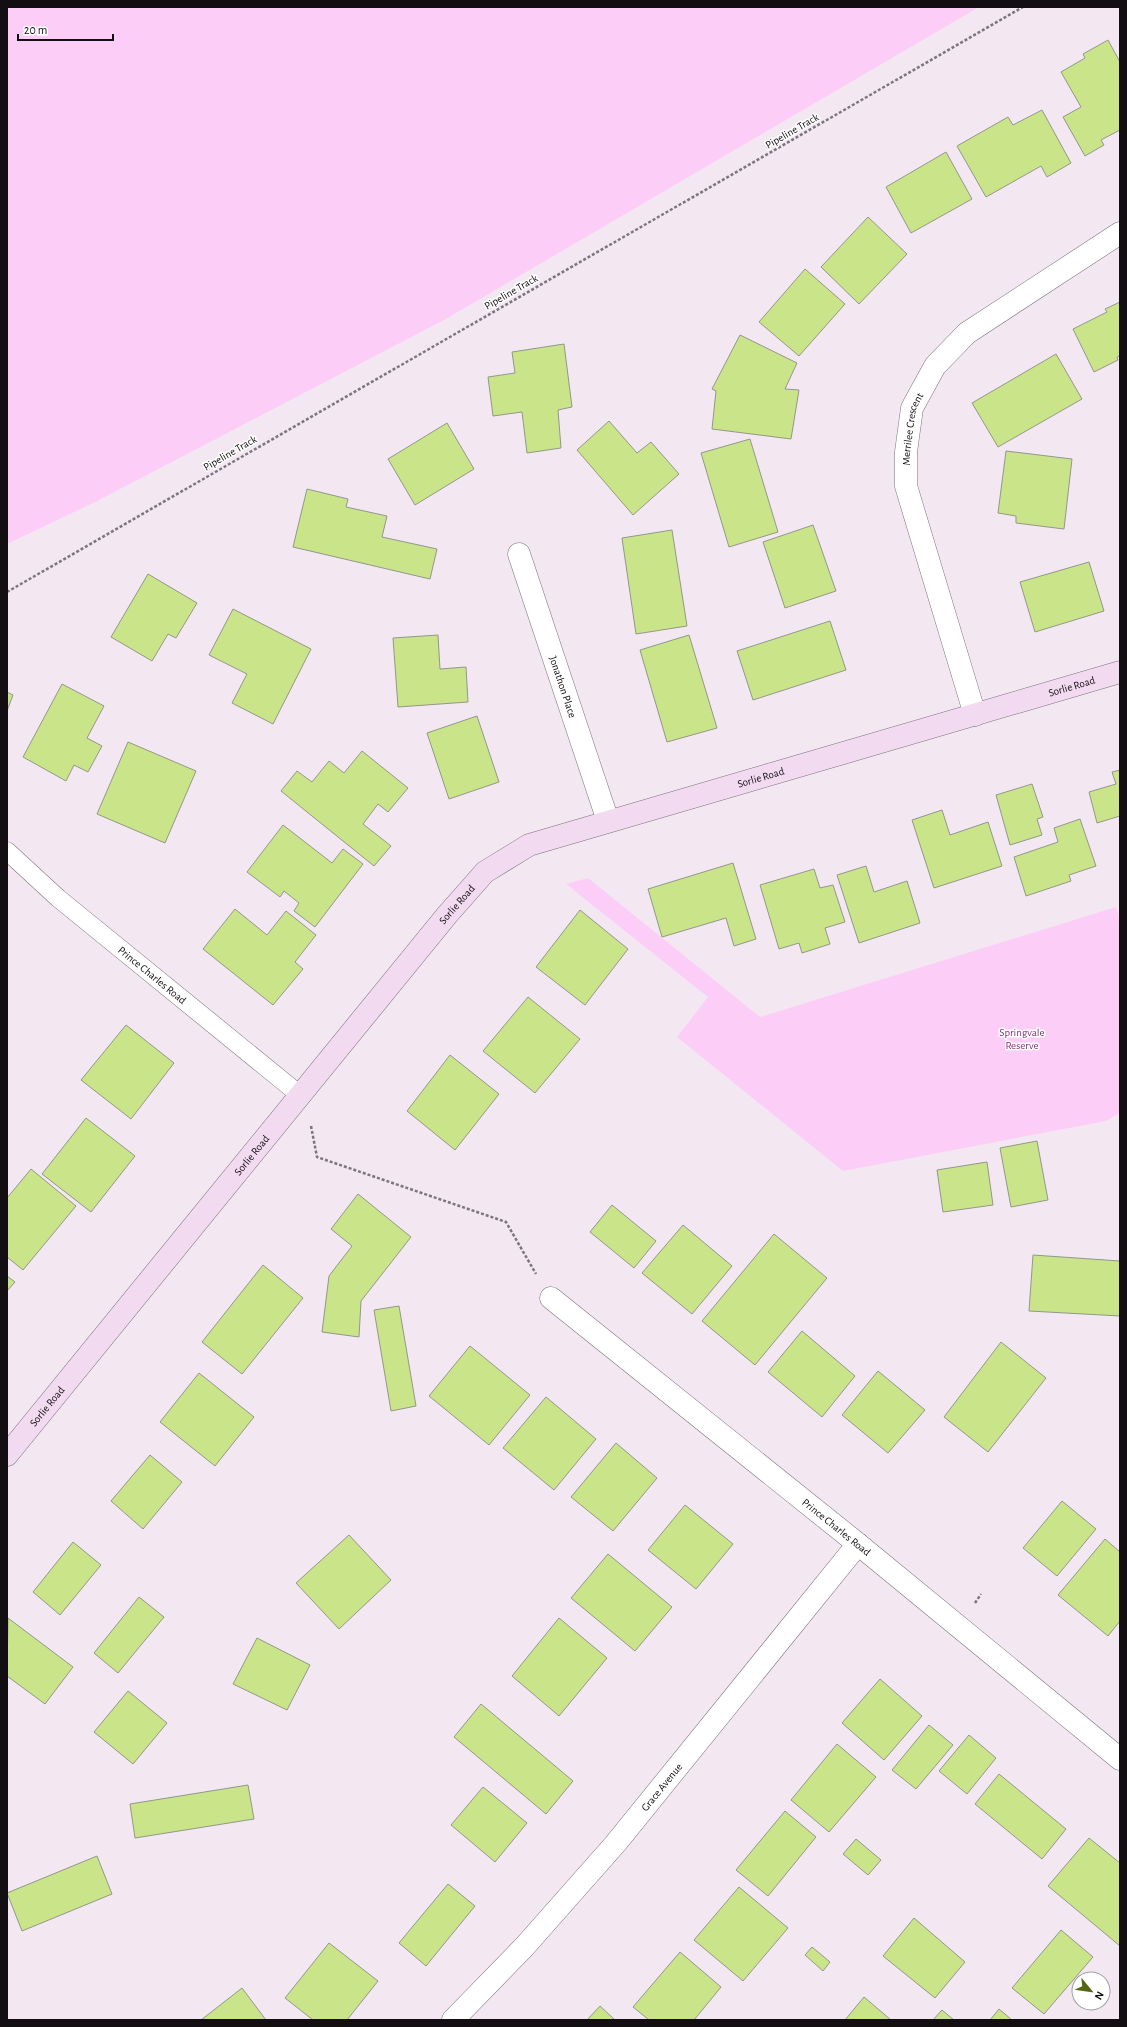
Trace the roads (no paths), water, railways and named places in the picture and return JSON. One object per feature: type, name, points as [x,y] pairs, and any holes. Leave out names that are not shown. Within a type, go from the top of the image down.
[{"type":"street","name":"Merrilee Crescent","points":[[975,715],[906,486],[906,452],[912,408],[935,366],[968,333],[1120,233]]},
{"type":"street","name":"Jonathon Place","points":[[519,554],[608,821]]},
{"type":"street","name":"Sorlie Road","points":[[7,1455],[447,915],[485,872],[529,845],[1120,672]]},
{"type":"street","name":"Prince Charles Road","points":[[551,1298],[858,1544],[1120,1758]]},
{"type":"street","name":"Grace Avenue","points":[[453,2020],[525,1946],[616,1843],[858,1544]]},
{"type":"lane","name":"Prince Charles Road","points":[[7,851],[58,898],[300,1095]]},
{"type":"park label","name":"Springvale Reserve","points":[[1022,1038]]}]
